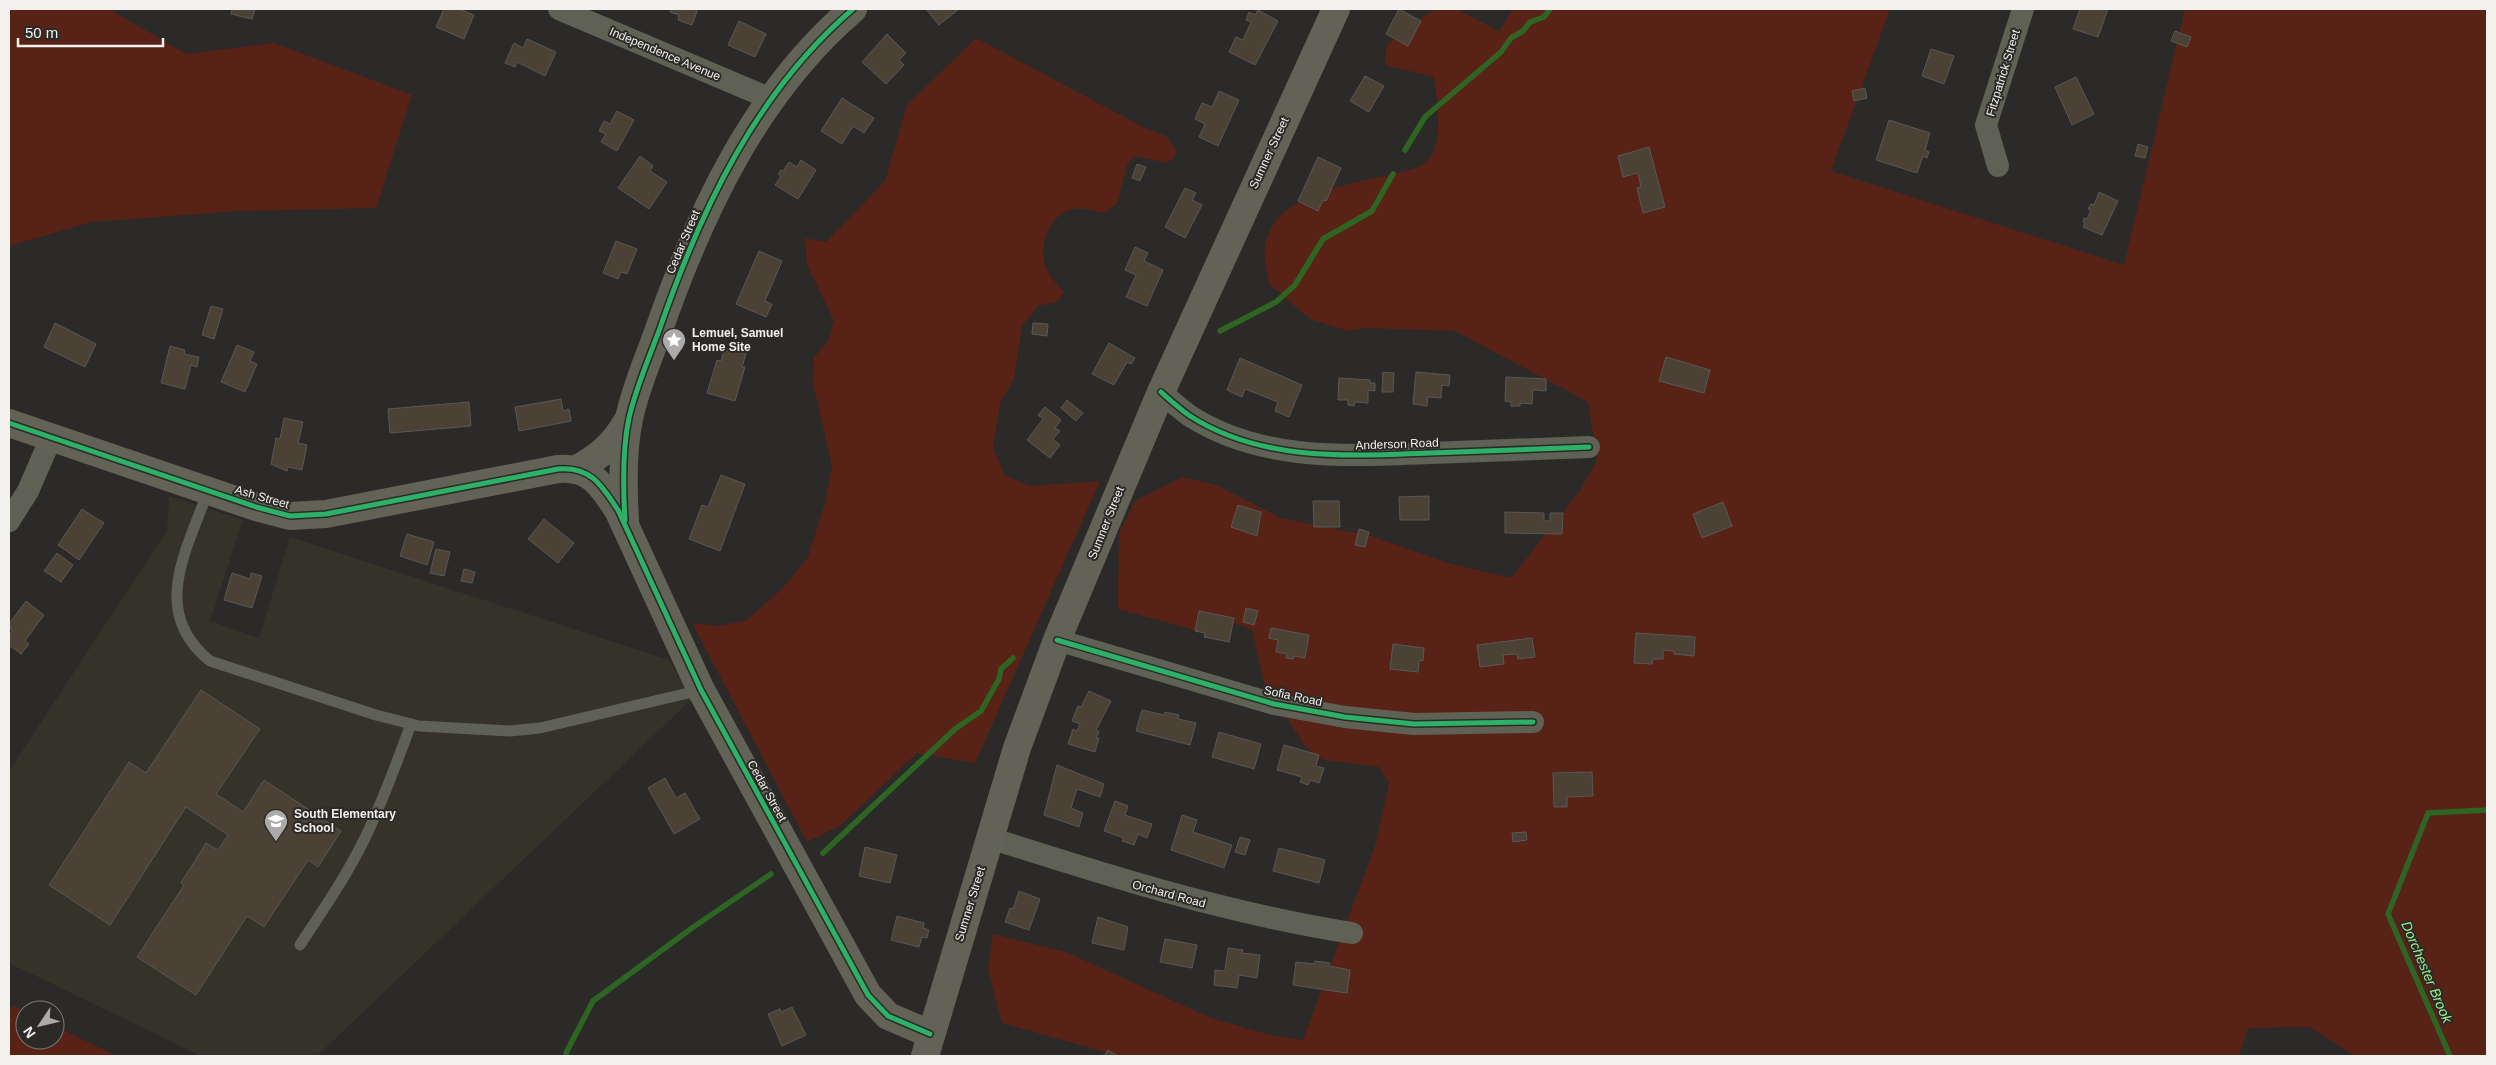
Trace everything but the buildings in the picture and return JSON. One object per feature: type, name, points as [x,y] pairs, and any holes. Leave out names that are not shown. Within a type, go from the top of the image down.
[{"type":"street","name":"Independence Avenue","points":[[559,9],[770,99]]},
{"type":"street","name":"Cedar Street","points":[[577,469],[600,456],[612,445],[629,418],[669,301],[723,177],[770,99],[804,56],[853,9]]},
{"type":"street","name":"Sumner Street","points":[[928,1045],[1017,748],[1057,640],[1161,392],[1336,9]]},
{"type":"street","name":"Fitzpatrick Street","points":[[1998,166],[1986,125],[2023,9]]},
{"type":"street","name":"Anderson Road","points":[[1161,392],[1189,415],[1208,426],[1255,443],[1306,455],[1354,456],[1589,447]]},
{"type":"street","name":"Cedar Street","points":[[625,524],[624,475],[629,418]]},
{"type":"street","name":"Ash Street","points":[[9,423],[208,491],[290,516],[313,516],[558,469],[577,469]]},
{"type":"street","points":[[9,521],[28,492],[51,438]]},
{"type":"street","name":"Cedar Street","points":[[577,469],[592,476],[602,486],[625,524],[701,690],[873,1002],[928,1045]]},
{"type":"street","name":"Sofia Road","points":[[1057,640],[1274,704],[1309,711],[1414,724],[1533,722]]},
{"type":"street","name":"Orchard Road","points":[[990,838],[1133,884],[1195,901],[1295,924],[1352,933]]},
{"type":"lane","points":[[208,491],[176,582],[177,605],[183,628],[199,652],[210,661],[419,726],[510,730],[540,728],[701,690]]},
{"type":"lane","points":[[300,945],[348,870],[366,837],[411,724]]},
{"type":"shaded area","points":[[9,9],[109,9],[186,54],[274,43],[412,95],[376,208],[239,211],[92,222],[9,246]]},
{"type":"shaded area","points":[[1435,9],[1456,9],[1499,31],[1513,9],[1890,9],[1831,171],[2124,265],[2185,9],[2487,9],[2487,1056],[2355,1056],[2310,1027],[2248,1028],[2239,1056],[1119,1056],[1002,1023],[988,970],[993,934],[1066,952],[1211,1018],[1266,1034],[1303,1040],[1376,843],[1389,783],[1379,767],[1324,760],[1307,749],[1264,683],[1252,630],[1235,623],[1198,631],[1118,609],[1119,533],[1135,501],[1182,477],[1216,485],[1281,518],[1371,536],[1448,563],[1511,578],[1579,492],[1597,460],[1588,402],[1455,331],[1365,328],[1348,331],[1310,319],[1269,284],[1265,246],[1272,228],[1284,213],[1318,193],[1359,181],[1408,171],[1422,165],[1430,158],[1436,145],[1438,126],[1434,77],[1385,65],[1386,48],[1396,35]]},
{"type":"shaded area","points":[[976,38],[1145,128],[1166,136],[1177,151],[1174,158],[1166,163],[1135,156],[1127,165],[1117,204],[1104,213],[1080,208],[1065,212],[1053,222],[1046,237],[1043,253],[1045,265],[1052,278],[1064,293],[1057,302],[1038,306],[1022,326],[1014,378],[1000,404],[993,447],[1005,476],[1030,486],[1100,481],[975,763],[917,753],[841,825],[807,842],[692,623],[719,626],[747,620],[782,589],[808,557],[825,503],[832,466],[813,383],[814,357],[828,341],[834,321],[807,265],[805,238],[826,242],[885,181],[907,105]]},
{"type":"shaded area","name":"South Elementary School","points":[[169,496],[243,520],[210,621],[259,638],[290,537],[669,660],[692,699],[317,1056],[201,1056],[9,963],[9,771],[167,531]]},
{"type":"shaded area","points":[[15,1006],[15,1050],[65,1050],[65,1031],[117,1056],[9,1056],[9,1009]]},
{"type":"waterway","points":[[1405,150],[1425,117],[1501,52],[1511,38],[1523,31],[1530,22],[1544,17],[1550,9]]},
{"type":"waterway","points":[[1220,331],[1276,302],[1295,285],[1323,239],[1372,211],[1393,174]]},
{"type":"waterway","points":[[823,853],[955,729],[981,711],[999,679],[1001,669],[1013,658]]},
{"type":"waterway","name":"Dorchester Brook","points":[[2450,1056],[2388,914],[2428,813],[2487,810]]},
{"type":"waterway","points":[[567,1056],[566,1053],[593,1001],[692,928],[771,874]]},
{"type":"cycle path","points":[[625,520],[624,456],[629,418],[643,373],[694,240],[735,155],[760,115],[788,77],[819,42],[853,9]]},
{"type":"cycle path","points":[[1161,392],[1190,416],[1218,431],[1246,442],[1306,453],[1368,455],[1589,447]]},
{"type":"cycle path","points":[[9,423],[256,507],[290,516],[326,514],[558,469],[569,469],[587,474],[601,486],[618,510],[701,690],[868,995],[888,1016],[930,1034]]},
{"type":"cycle path","points":[[1057,640],[1274,704],[1345,717],[1414,724],[1533,722]]},
{"type":"place","name":"Lemuel, Samuel Home Site","points":[[674,361]]},
{"type":"place","name":"South Elementary School","points":[[276,842]]}]
